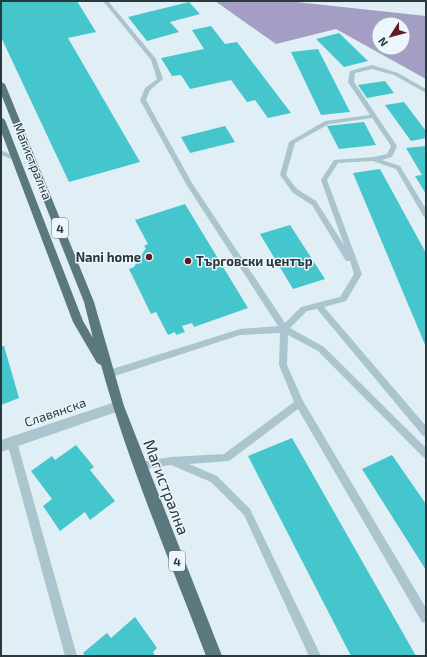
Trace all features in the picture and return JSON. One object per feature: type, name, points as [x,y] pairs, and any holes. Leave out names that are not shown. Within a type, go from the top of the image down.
[{"type":"main road","name":"Магистрална","points":[[1,84],[89,302],[118,406],[214,656]]},
{"type":"main road","name":"Магистрална","points":[[1,120],[78,322],[109,374]]},
{"type":"street","name":"Славянска","points":[[7,444],[118,406]]},
{"type":"lane","points":[[105,1],[154,60],[160,79],[147,89],[143,100],[189,184],[284,329],[321,349],[426,454]]},
{"type":"lane","points":[[358,274],[324,180],[336,161],[374,159],[390,156],[394,146],[350,82],[352,72],[372,67],[396,74],[426,92]]},
{"type":"lane","points":[[358,274],[314,202],[294,191],[283,176],[292,142],[302,135],[327,122],[373,116]]},
{"type":"lane","points":[[1,152],[16,159]]},
{"type":"lane","points":[[374,159],[398,168],[426,215]]},
{"type":"lane","points":[[109,374],[240,332],[284,329],[304,309],[343,299],[358,274]]},
{"type":"lane","points":[[318,305],[426,433]]},
{"type":"lane","points":[[284,329],[283,365],[299,403],[426,618]]},
{"type":"lane","points":[[140,466],[171,461],[226,458],[299,403]]},
{"type":"lane","points":[[7,444],[71,656]]},
{"type":"lane","points":[[171,461],[214,478],[247,512],[315,656]]},
{"type":"shaded area","points":[[215,1],[287,1],[426,16],[426,79],[385,56],[411,56],[411,16],[371,16],[371,48],[336,29],[276,44]]},
{"type":"building","points":[[1,1],[77,1],[96,32],[68,38],[140,162],[69,182],[1,37]]},
{"type":"building","points":[[189,2],[200,14],[170,22],[179,32],[147,41],[128,17]]},
{"type":"building","points":[[211,26],[225,44],[237,42],[291,113],[268,118],[255,100],[247,102],[231,80],[190,89],[181,75],[172,76],[161,58],[204,49],[192,30]]},
{"type":"building","points":[[339,33],[368,61],[344,67],[316,39]]},
{"type":"building","points":[[318,49],[350,112],[321,115],[291,52]]},
{"type":"building","points":[[385,81],[394,93],[367,98],[358,85]]},
{"type":"building","points":[[404,102],[426,131],[426,138],[411,141],[385,105]]},
{"type":"building","points":[[364,122],[376,145],[339,149],[327,126]]},
{"type":"building","points":[[225,126],[235,142],[190,153],[181,137]]},
{"type":"building","points":[[426,146],[426,194],[415,176],[422,175],[406,148]]},
{"type":"building","points":[[380,169],[426,253],[426,347],[353,173]]},
{"type":"building","points":[[185,204],[248,308],[194,327],[192,323],[182,326],[185,332],[176,335],[175,332],[168,335],[156,312],[151,314],[129,269],[134,267],[146,248],[144,246],[148,244],[135,220]]},
{"type":"building","points":[[290,225],[325,279],[293,289],[260,234]]},
{"type":"building","points":[[1,346],[4,346],[19,398],[1,405]]},
{"type":"building","points":[[292,438],[416,656],[351,656],[248,456]]},
{"type":"building","points":[[76,445],[94,467],[90,470],[115,501],[90,520],[85,512],[60,531],[43,506],[52,499],[31,471],[52,456],[55,460]]},
{"type":"building","points":[[392,455],[426,504],[426,570],[362,469]]},
{"type":"building","points":[[135,617],[157,648],[153,652],[155,656],[85,656],[83,653],[107,633],[111,638]]},
{"type":"place","name":"Nani home","points":[[149,257]]},
{"type":"place","name":"Търговски център","points":[[188,261]]}]
